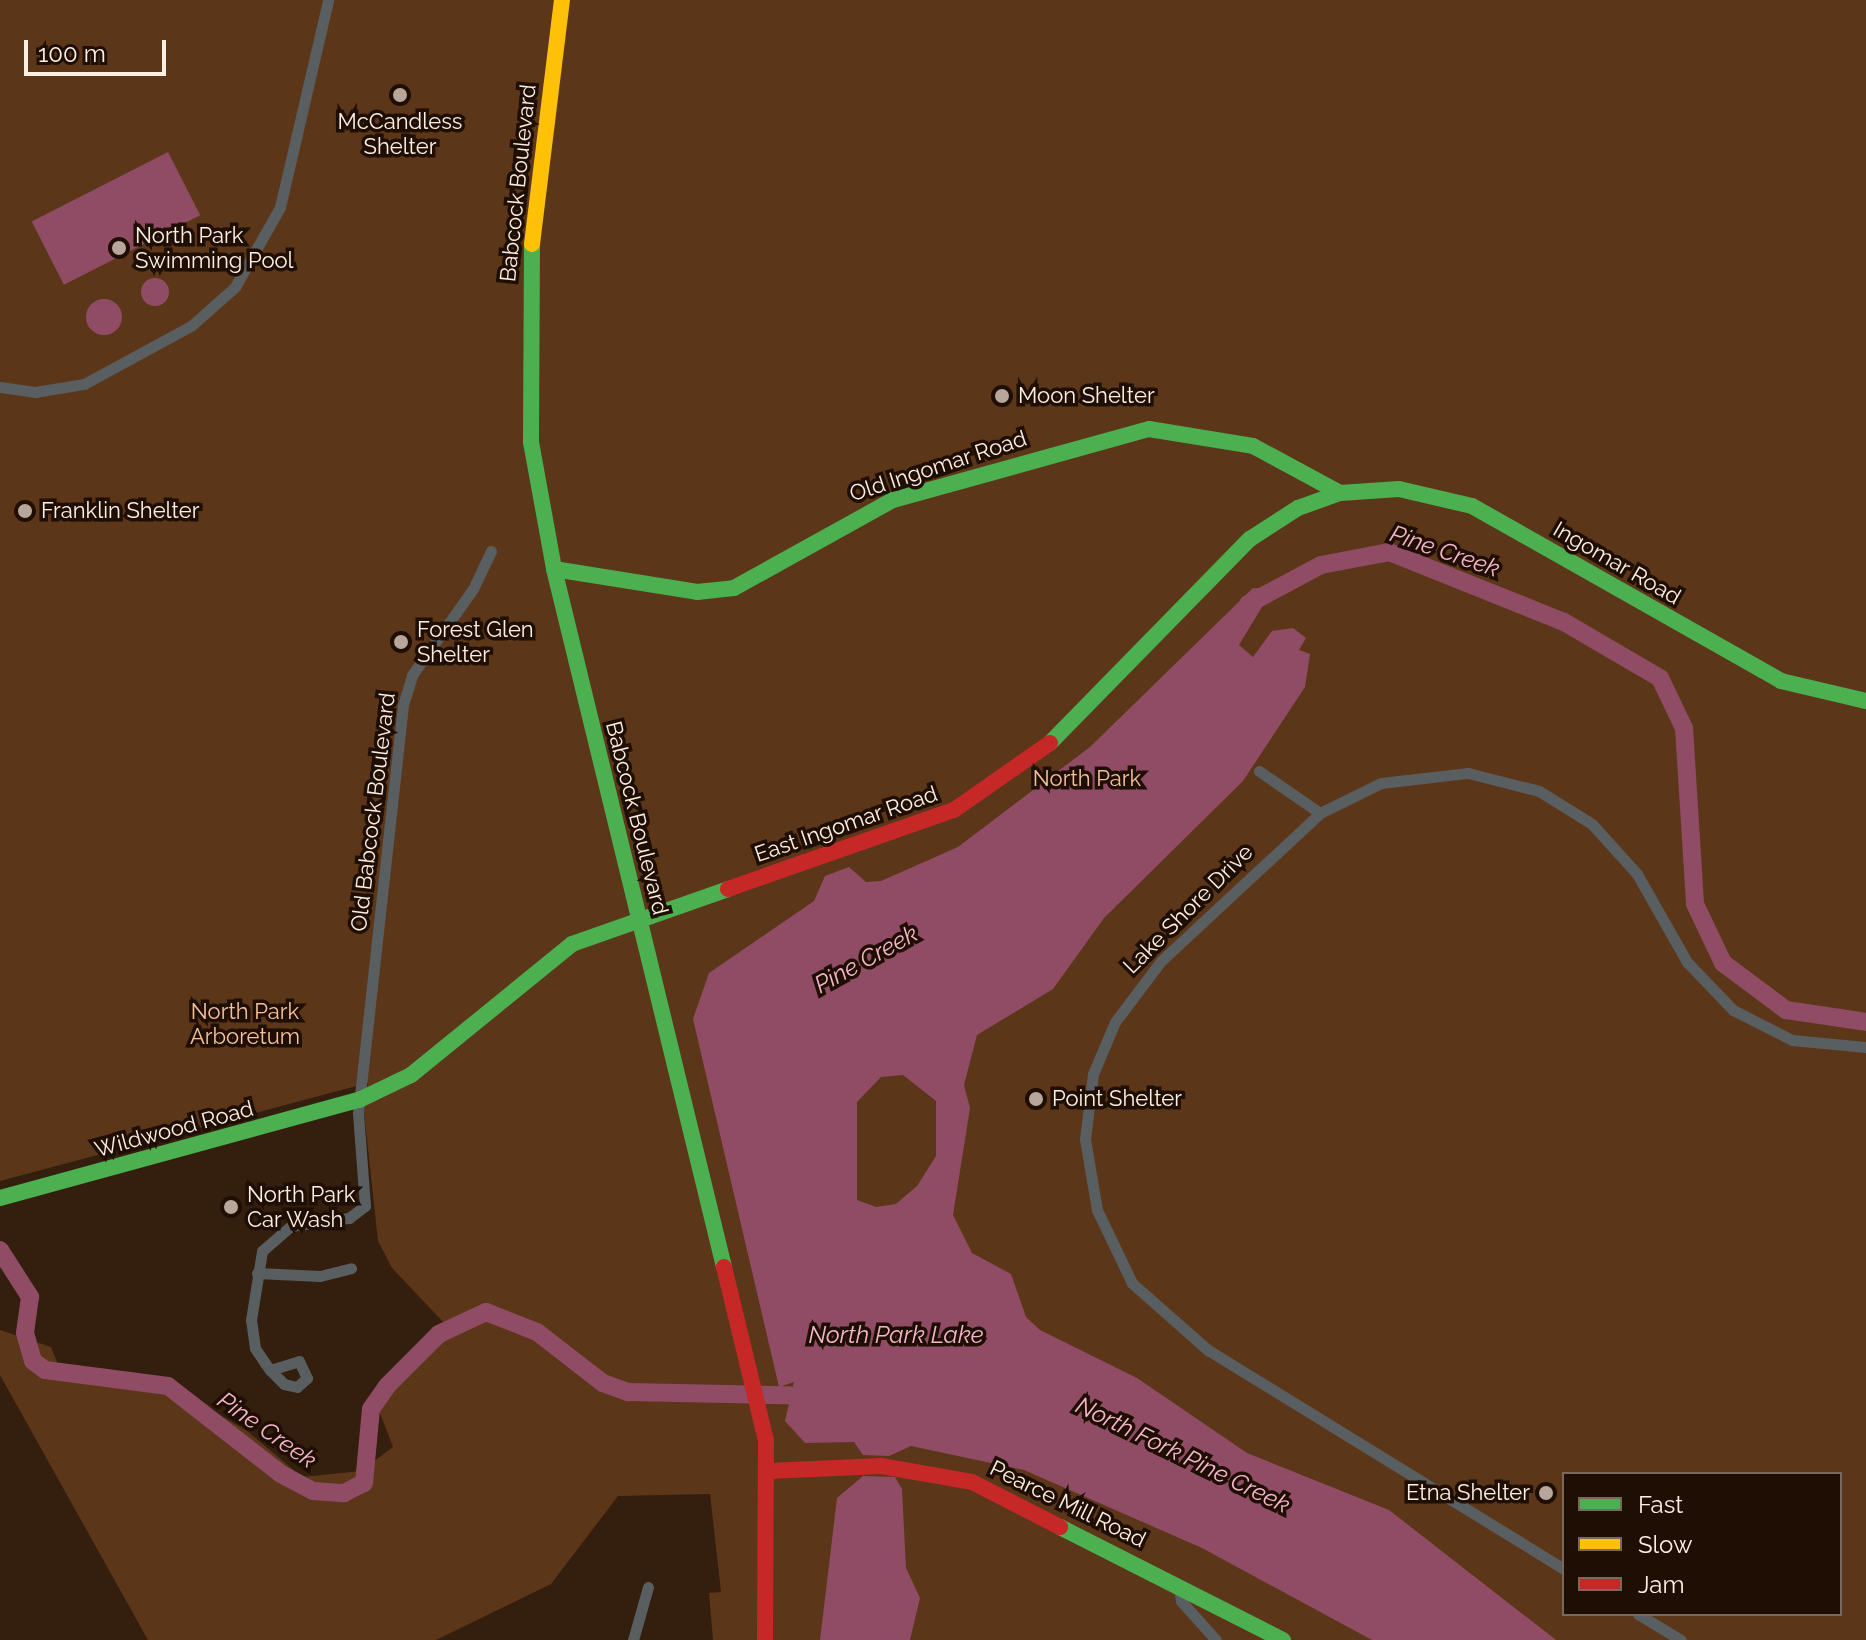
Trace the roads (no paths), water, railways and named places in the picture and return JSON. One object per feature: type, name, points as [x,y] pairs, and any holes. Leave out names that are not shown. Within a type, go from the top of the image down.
[{"type":"main road","name":"Babcock Boulevard","points":[[562,0],[526,350],[536,483],[577,665],[759,1406],[769,1471],[765,1640]]},
{"type":"main road","name":"Old Ingomar Road","points":[[554,569],[697,592],[734,588],[882,504],[1140,429],[1245,444],[1340,493]]},
{"type":"main road","name":"Ingomar Road","points":[[1340,493],[1399,489],[1472,506],[1781,681],[1866,701]]},
{"type":"main road","name":"East Ingomar Road","points":[[359,1100],[424,1066],[543,962],[639,918],[910,828],[975,798],[1055,740],[1250,539],[1298,508],[1340,493]]},
{"type":"main road","name":"Wildwood Road","points":[[0,1198],[359,1100]]},
{"type":"main road","name":"Pearce Mill Road","points":[[769,1471],[881,1466],[972,1482],[1283,1640]]},
{"type":"street","points":[[0,387],[35,392],[84,384],[191,326],[235,287],[280,207],[328,0]]},
{"type":"street","name":"Old Babcock Boulevard","points":[[257,1273],[262,1251],[279,1232],[349,1218],[365,1206],[359,1100],[408,685],[491,551]]},
{"type":"street","points":[[1259,771],[1320,813]]},
{"type":"street","name":"Lake Shore Drive","points":[[1562,1568],[1182,1333],[1132,1283],[1097,1210],[1087,1113],[1115,1022],[1161,961],[1320,813],[1366,788],[1424,774],[1486,775],[1539,791],[1616,846],[1687,962],[1733,1010],[1792,1040],[1866,1047]]},
{"type":"street","points":[[270,1370],[251,1330],[257,1273],[320,1276],[351,1268]]},
{"type":"street","points":[[1179,1585],[1181,1601],[1216,1640]]},
{"type":"street","points":[[633,1640],[648,1587]]},
{"type":"street","points":[[1641,1616],[1681,1640]]},
{"type":"water","points":[[168,152],[200,215],[64,285],[32,221]]},
{"type":"water","points":[[155,278],[165,282],[169,292],[165,302],[155,306],[145,302],[141,292],[145,282]]},
{"type":"water","points":[[104,299],[117,304],[122,317],[117,330],[104,335],[91,330],[86,317],[91,304]]},
{"type":"water","name":"North Park Lake","points":[[1253,588],[1269,589],[1268,597],[1239,645],[1253,657],[1272,631],[1293,628],[1306,638],[1299,650],[1310,654],[1305,687],[1243,781],[1104,918],[1053,989],[977,1035],[964,1085],[970,1108],[953,1215],[972,1253],[1011,1274],[1026,1317],[1040,1330],[1137,1378],[1247,1453],[1389,1510],[1556,1640],[1372,1640],[1202,1548],[1024,1470],[911,1446],[889,1456],[863,1455],[854,1442],[805,1443],[785,1421],[794,1382],[779,1387],[693,1019],[709,973],[814,901],[825,876],[849,867],[866,882],[881,881],[958,847],[1090,747]],"holes":[[[903,1075],[936,1101],[936,1156],[917,1186],[896,1204],[876,1207],[857,1200],[857,1102],[881,1077]]]},
{"type":"water","points":[[863,1476],[895,1477],[902,1489],[906,1568],[920,1598],[910,1640],[820,1640],[837,1498]]},
{"type":"waterway","name":"Pine Creek","points":[[1248,604],[1321,565],[1389,552],[1564,622],[1660,678],[1684,728],[1695,904],[1723,963],[1786,1010],[1866,1022]]},
{"type":"waterway","name":"Pine Creek","points":[[0,1250],[30,1297],[25,1333],[33,1361],[45,1370],[168,1386],[281,1474],[313,1491],[344,1493],[364,1483],[371,1409],[387,1386],[439,1334],[486,1312],[537,1332],[603,1383],[628,1392],[815,1396]]},
{"type":"place","name":"McCandless Shelter","points":[[400,95]]},
{"type":"place","name":"North Park Swimming Pool","points":[[119,248]]},
{"type":"place","name":"Moon Shelter","points":[[1002,396]]},
{"type":"place","name":"Franklin Shelter","points":[[25,511]]},
{"type":"place","name":"Forest Glen Shelter","points":[[401,642]]},
{"type":"place","name":"Point Shelter","points":[[1036,1099]]},
{"type":"place","name":"North Park Car Wash","points":[[231,1207]]},
{"type":"place","name":"Etna Shelter","points":[[1546,1493]]},
{"type":"park label","name":"North Park","points":[[1087,779]]},
{"type":"park label","name":"North Park Arboretum","points":[[245,1024]]},
{"type":"water label","name":"North Fork Pine Creek","points":[[1183,1455]]}]
